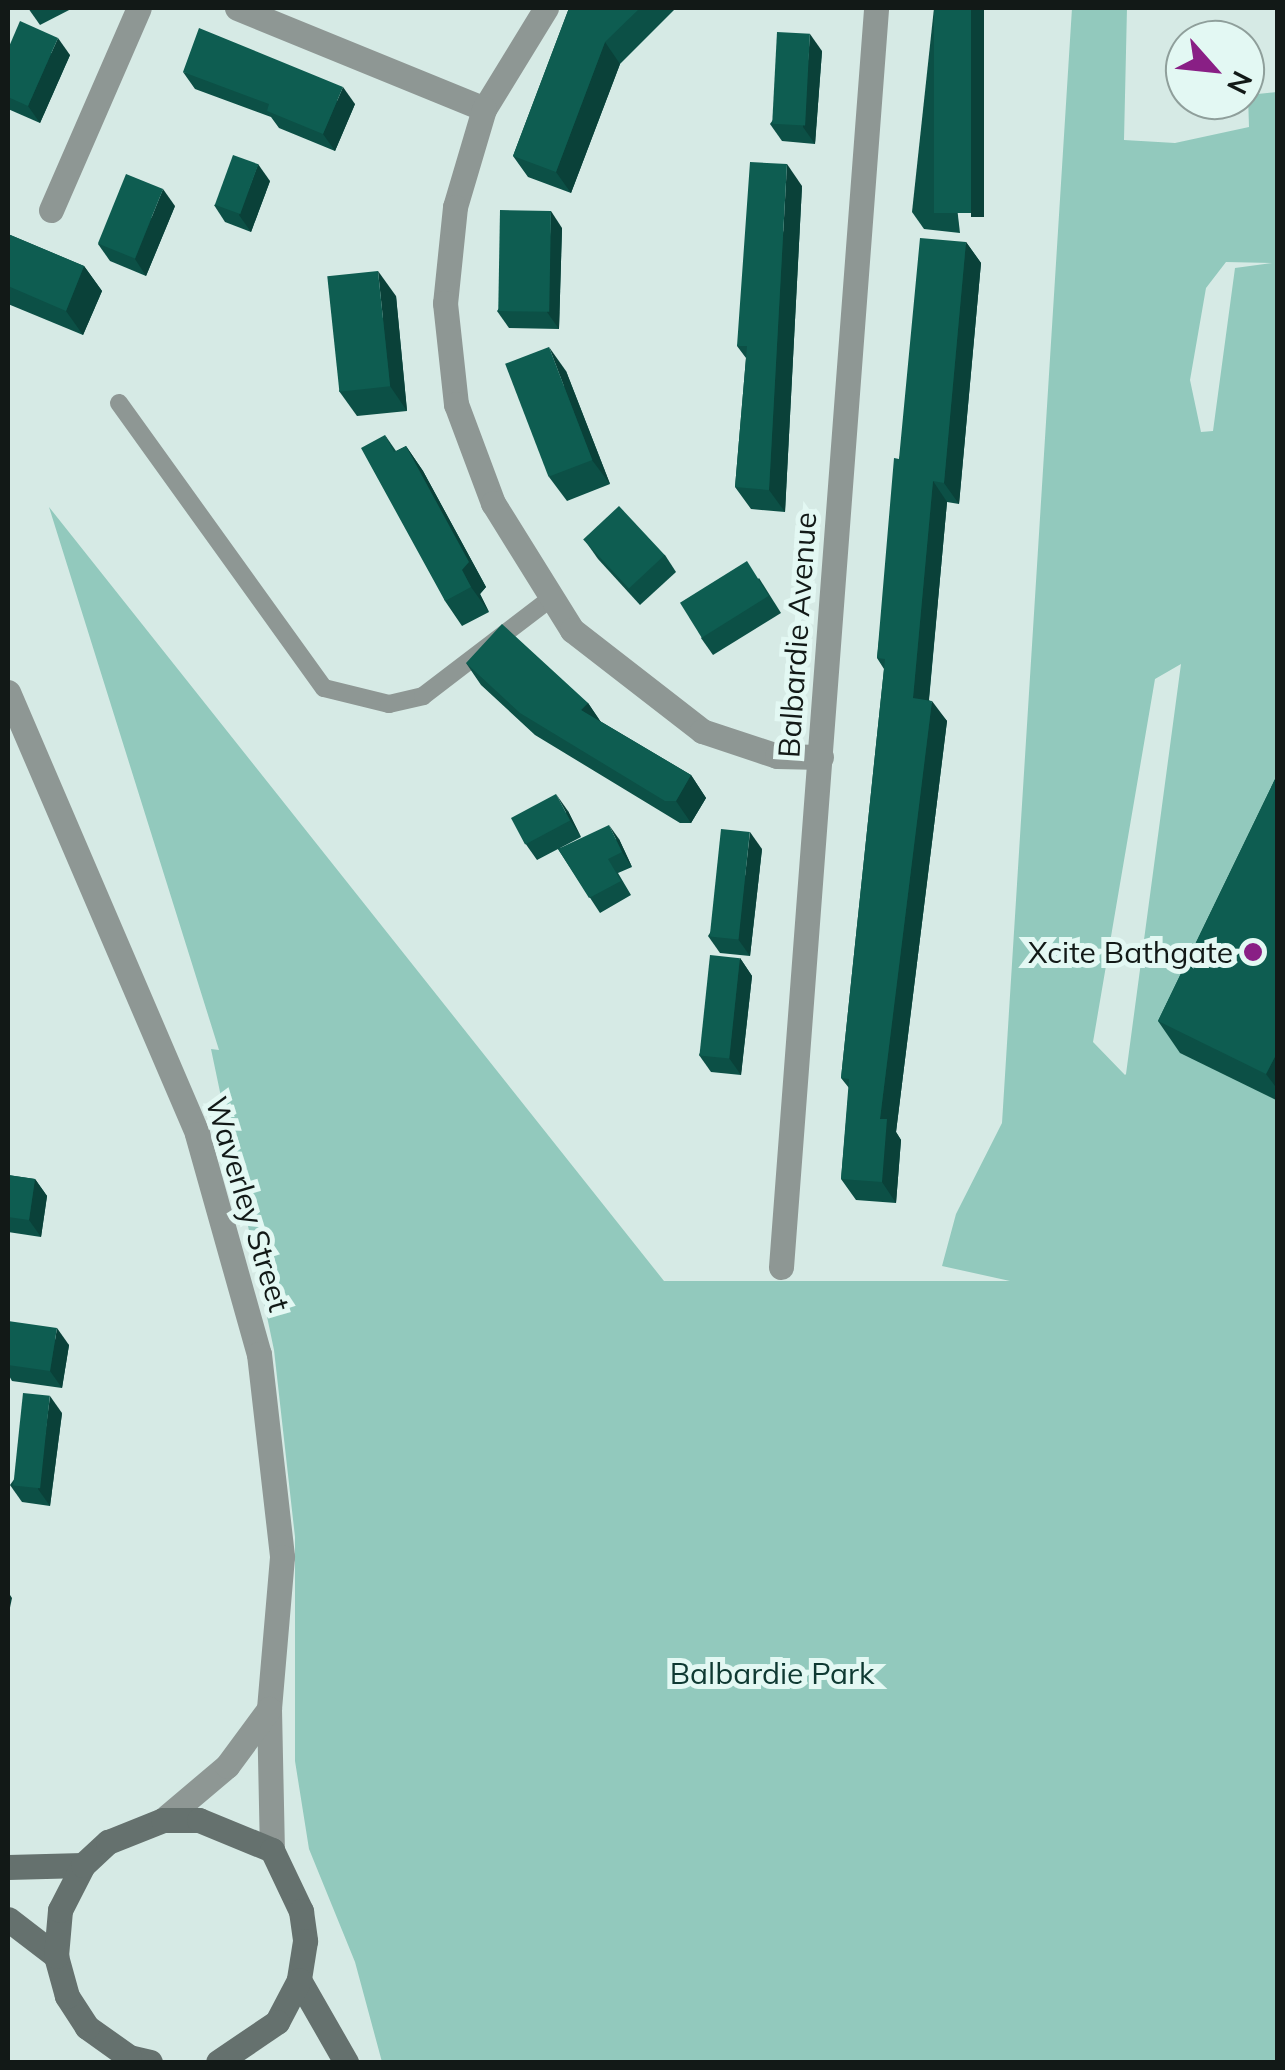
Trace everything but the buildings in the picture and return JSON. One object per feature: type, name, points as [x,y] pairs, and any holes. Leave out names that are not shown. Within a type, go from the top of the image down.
[{"type":"main road","points":[[150,2062],[129,2057],[87,2027],[67,1996],[56,1956],[60,1910],[83,1865],[108,1842],[162,1820],[199,1820],[272,1850],[301,1911],[299,1980],[277,2022],[241,2059]]},
{"type":"main road","points":[[8,1866],[83,1865]]},
{"type":"main road","points":[[8,1918],[56,1956]]},
{"type":"main road","points":[[299,1980],[346,2062]]},
{"type":"street","points":[[51,210],[139,8]]},
{"type":"street","points":[[237,8],[484,110]]},
{"type":"street","points":[[546,8],[484,110],[455,207],[445,304],[456,404],[493,502],[572,630],[622,674],[702,730],[777,756],[821,757]]},
{"type":"street","name":"Balbardie Avenue","points":[[782,1267],[876,8]]},
{"type":"street","name":"Waverley Street","points":[[8,692],[197,1134],[259,1354],[282,1556],[269,1709],[272,1850]]},
{"type":"street","points":[[162,1820],[227,1766],[269,1709]]},
{"type":"lane","points":[[119,403],[324,688],[389,704],[424,696],[550,599]]},
{"type":"green space","name":"Balbardie Park","points":[[1072,8],[1127,8],[1124,140],[1175,143],[1249,127],[1249,120],[1265,120],[1265,93],[1277,92],[1277,2062],[382,2062],[355,1962],[309,1849],[295,1761],[295,1537],[274,1350],[211,1049],[219,1050],[49,507],[664,1281],[1010,1281],[942,1266],[956,1214],[1002,1123]],"holes":[[[1226,262],[1272,263],[1235,268],[1213,431],[1201,432],[1190,380],[1206,288]],[[1181,664],[1126,1074],[1093,1042],[1155,679]]]},
{"type":"place","name":"Xcite Bathgate","points":[[1253,952]]}]
